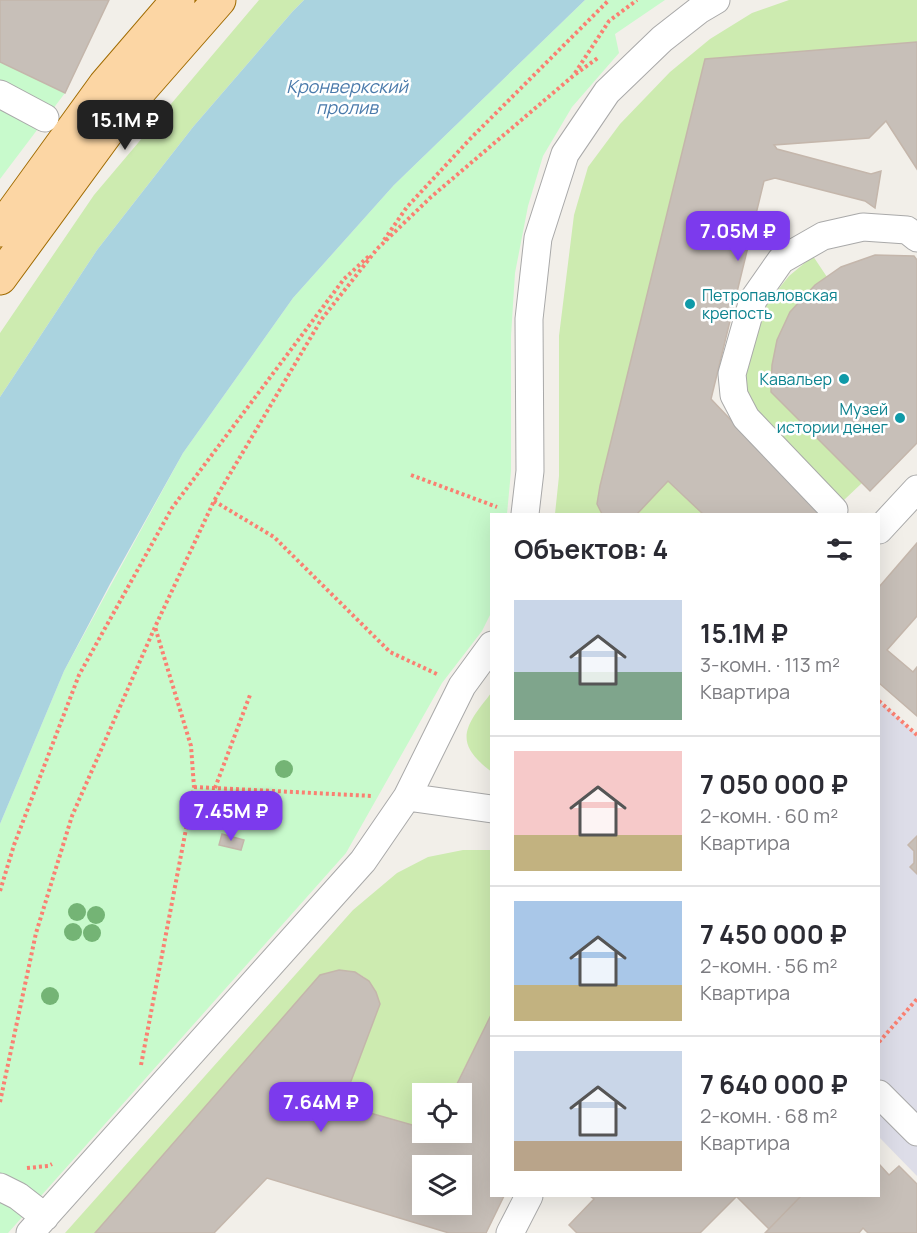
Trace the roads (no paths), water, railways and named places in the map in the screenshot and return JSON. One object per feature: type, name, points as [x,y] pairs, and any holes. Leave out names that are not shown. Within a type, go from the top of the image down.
[{"type":"main road","points":[[0,230],[105,85],[178,0]]},
{"type":"main road","points":[[0,278],[126,106],[219,0]]},
{"type":"lane","points":[[516,513],[530,471],[529,320],[538,238],[565,154],[607,92],[662,39],[699,10],[716,0]]},
{"type":"lane","points":[[0,94],[45,118]]},
{"type":"lane","points":[[834,510],[746,418],[734,395],[732,374],[753,300],[781,260],[823,236],[863,227],[907,230],[917,238]]},
{"type":"lane","points":[[880,530],[908,516],[917,489]]},
{"type":"lane","points":[[0,1187],[18,1196],[38,1225],[363,861],[407,797],[462,686],[490,648]]},
{"type":"lane","points":[[407,797],[490,809]]},
{"type":"lane","points":[[880,1095],[917,1132]]},
{"type":"lane","points":[[520,1229],[530,1197]]},
{"type":"water","name":"Кронверкский пролив","points":[[304,0],[585,0],[394,185],[293,298],[183,453],[110,584],[64,671],[0,824],[0,397],[97,250],[193,127]]},
{"type":"place","name":"Петропавловская крепость","points":[[690,304]]},
{"type":"place","name":"Кавальер","points":[[844,379]]},
{"type":"place","name":"Музей истории денег","points":[[900,418]]}]
